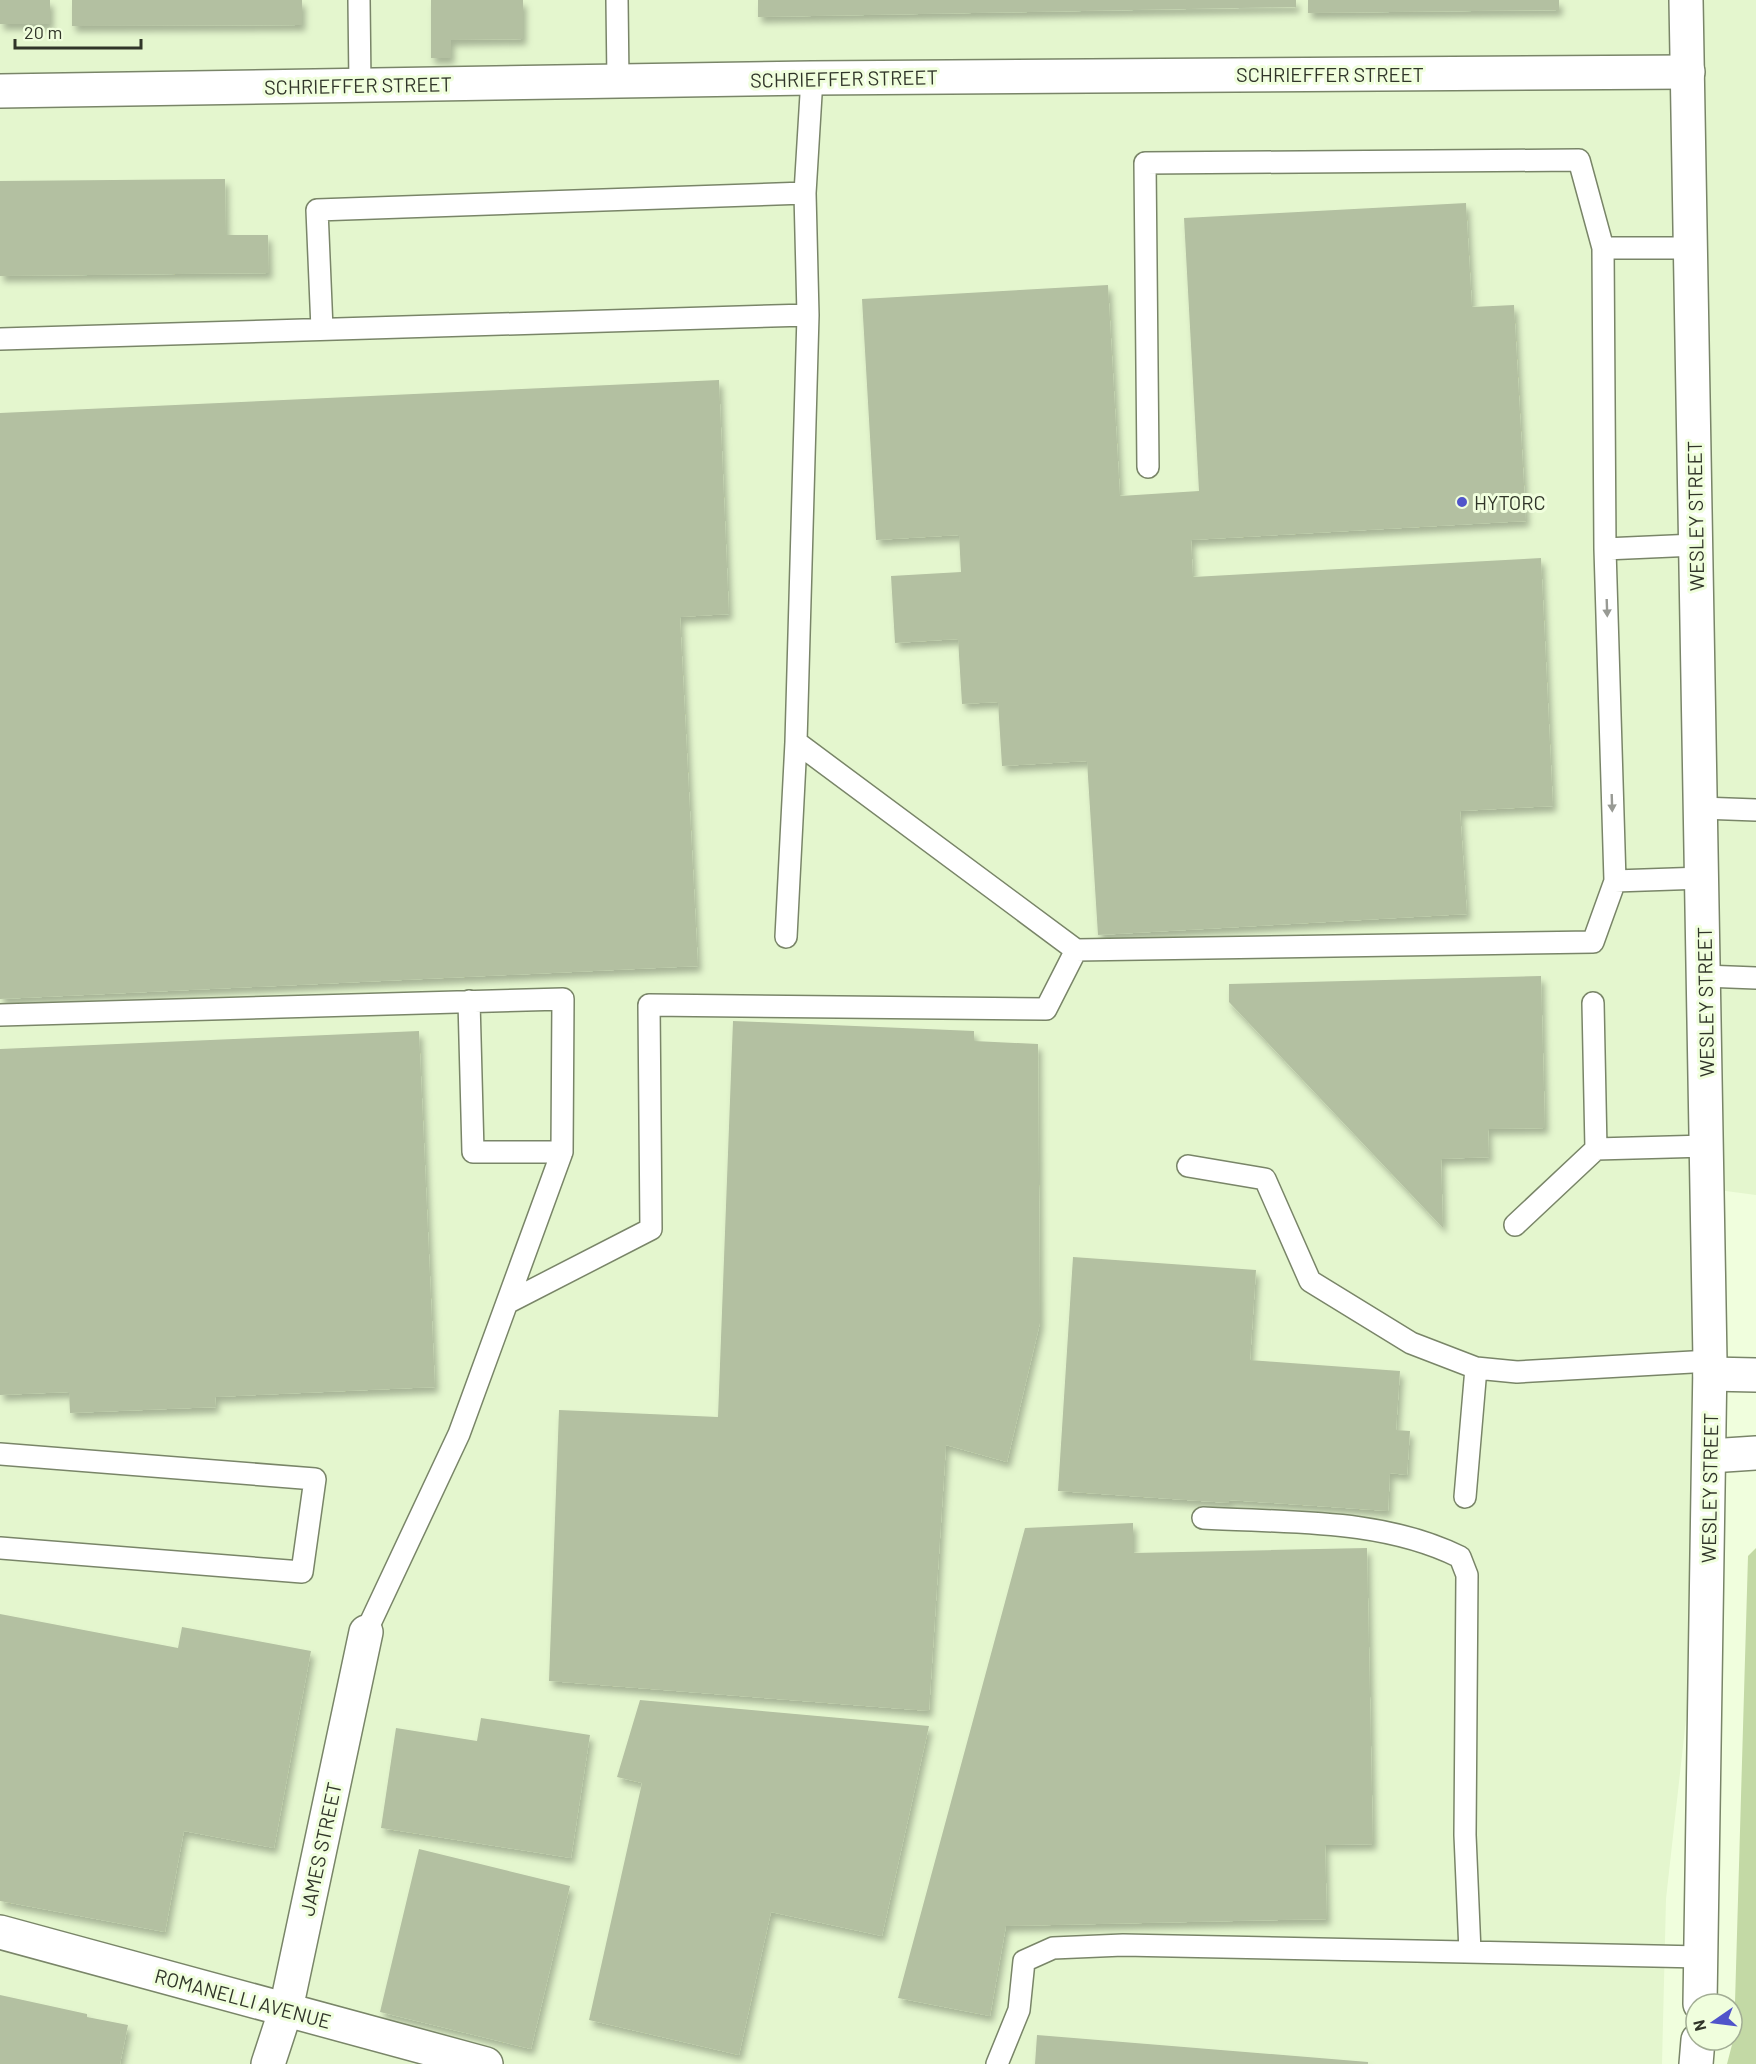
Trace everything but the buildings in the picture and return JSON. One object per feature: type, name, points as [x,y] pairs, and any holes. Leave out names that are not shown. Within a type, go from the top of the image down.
[{"type":"main road","name":"WESLEY STREET","points":[[1686,0],[1710,1367],[1700,1992]]},
{"type":"main road","name":"SCHRIEFFER STREET","points":[[0,91],[812,78],[1688,72]]},
{"type":"main road","points":[[1710,1367],[1756,1375]]},
{"type":"main road","points":[[1710,1456],[1756,1453]]},
{"type":"main road","name":"JAMES STREET","points":[[268,2064],[286,2009],[366,1632]]},
{"type":"main road","name":"ROMANELLI AVENUE","points":[[0,1932],[486,2064]]},
{"type":"lane","points":[[359,0],[360,85]]},
{"type":"lane","points":[[617,0],[618,81]]},
{"type":"lane","points":[[786,937],[796,742],[808,315],[805,193],[812,78]]},
{"type":"lane","points":[[796,742],[1076,950],[1593,942],[1615,880],[1605,549],[1603,248],[1579,160],[1145,163],[1148,467]]},
{"type":"lane","points":[[322,329],[317,210],[805,193]]},
{"type":"lane","points":[[1603,248],[1690,248]]},
{"type":"lane","points":[[0,339],[808,315]]},
{"type":"lane","points":[[1605,549],[1695,545]]},
{"type":"lane","points":[[1701,808],[1756,810]]},
{"type":"lane","points":[[1615,880],[1702,878]]},
{"type":"lane","points":[[507,1303],[651,1228],[650,1005],[1046,1009],[1076,950]]},
{"type":"lane","points":[[1704,976],[1756,978]]},
{"type":"lane","points":[[0,1015],[563,999],[562,1152],[459,1434],[366,1632]]},
{"type":"lane","points":[[469,1001],[473,1152],[562,1152]]},
{"type":"lane","points":[[1593,1004],[1596,1149]]},
{"type":"lane","points":[[1515,1225],[1596,1149],[1707,1146]]},
{"type":"lane","points":[[1188,1166],[1265,1179],[1310,1281],[1411,1343],[1476,1368],[1517,1372],[1710,1367]]},
{"type":"lane","points":[[1466,1497],[1476,1368]]},
{"type":"lane","points":[[0,1454],[315,1479],[302,1572],[0,1548]]},
{"type":"lane","points":[[1203,1518],[1362,1527],[1438,1546],[1460,1557],[1467,1575],[1465,1835],[1470,1952]]},
{"type":"lane","points":[[997,2064],[1019,2010],[1024,1961],[1053,1947],[1123,1945],[1701,1957]]},
{"type":"shaded area","points":[[0,0],[1756,0],[1756,1195],[1718,1190],[1718,1432],[1666,1899],[1662,2064],[0,2064]]},
{"type":"shaded area","points":[[1756,1548],[1756,2064],[1727,2064],[1730,2052],[1744,2052],[1744,1992],[1735,1992],[1748,1556]]},
{"type":"place","name":"HYTORC","points":[[1462,502]]}]
